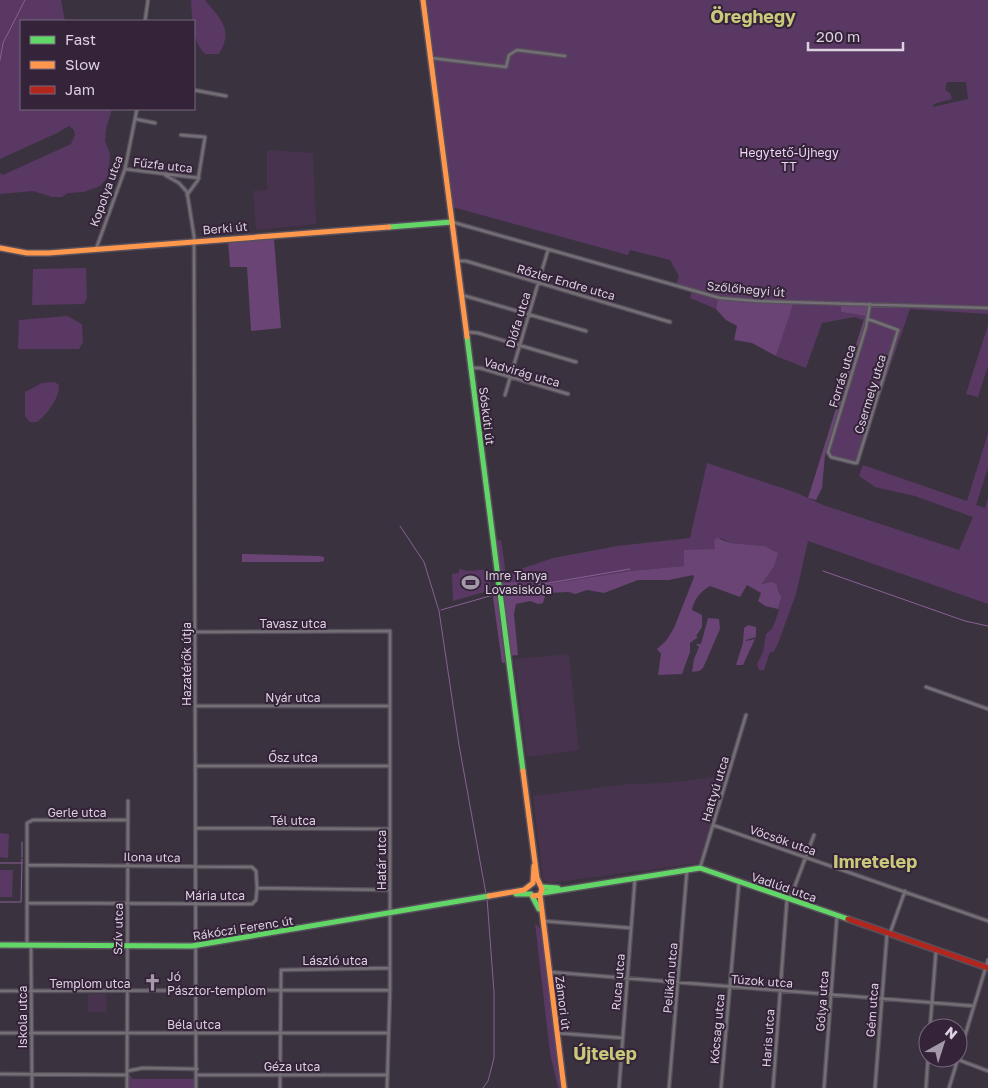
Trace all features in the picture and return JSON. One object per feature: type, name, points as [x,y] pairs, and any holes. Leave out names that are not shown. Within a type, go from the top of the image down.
[{"type":"street","points":[[145,20],[148,0]]},
{"type":"street","name":"Sóskúti út","points":[[423,0],[532,834],[541,886],[540,894]]},
{"type":"street","points":[[431,58],[506,66],[509,55],[517,50],[566,56]]},
{"type":"street","points":[[195,90],[226,96]]},
{"type":"street","name":"Kopolya utca","points":[[96,249],[125,169],[138,110]]},
{"type":"street","points":[[136,119],[155,123]]},
{"type":"street","points":[[181,134],[205,137],[199,178],[187,195]]},
{"type":"street","name":"Fűzfa utca","points":[[125,169],[199,178]]},
{"type":"street","points":[[165,175],[183,186],[187,195]]},
{"type":"street","name":"Hazatérők útja","points":[[187,195],[194,241],[196,1088]]},
{"type":"street","name":"Berki út","points":[[0,248],[41,254],[452,222]]},
{"type":"street","name":"Szőlőhegyi út","points":[[452,222],[713,297],[757,301],[988,308]]},
{"type":"street","name":"Diófa utca","points":[[505,396],[548,250]]},
{"type":"street","name":"Rőzler Endre utca","points":[[458,261],[466,261],[670,322]]},
{"type":"street","points":[[462,295],[586,331]]},
{"type":"street","name":"Forrás utca","points":[[828,452],[868,318],[870,304]]},
{"type":"street","name":"Csermely utca","points":[[828,452],[833,457],[857,463],[898,332],[897,328],[874,322],[868,318]]},
{"type":"street","points":[[467,332],[472,331],[576,362]]},
{"type":"street","name":"Vadvirág utca","points":[[471,368],[480,368],[568,394]]},
{"type":"street","name":"Tavasz utca","points":[[195,632],[390,632]]},
{"type":"street","name":"Határ utca","points":[[387,1088],[390,990],[390,632]]},
{"type":"street","points":[[926,687],[988,709]]},
{"type":"street","name":"Nyár utca","points":[[195,706],[390,706]]},
{"type":"street","name":"Hattyú utca","points":[[700,868],[746,715]]},
{"type":"street","name":"Ősz utca","points":[[196,766],[390,766]]},
{"type":"street","name":"Szív utca","points":[[127,1088],[128,801]]},
{"type":"street","name":"Gerle utca","points":[[27,823],[34,820],[128,820]]},
{"type":"street","name":"Iskola utca","points":[[27,823],[27,903],[31,991],[32,1088]]},
{"type":"street","name":"Vöcsök utca","points":[[713,825],[805,858],[905,890],[988,921]]},
{"type":"street","name":"Tél utca","points":[[196,828],[390,829]]},
{"type":"street","name":"Sóskúti út","points":[[532,834],[532,895]]},
{"type":"street","name":"Haris utca","points":[[773,1088],[789,899],[814,835]]},
{"type":"street","name":"Ilona utca","points":[[27,865],[254,867],[256,888]]},
{"type":"street","name":"Vadlúd utca","points":[[502,895],[540,894],[570,887],[700,868],[987,968]]},
{"type":"street","name":"Pelikán utca","points":[[669,1088],[687,869]]},
{"type":"street","name":"Ruca utca","points":[[619,1088],[635,878]]},
{"type":"street","name":"Kócsag utca","points":[[721,1088],[740,882]]},
{"type":"street","name":"Vadlúd utca","points":[[502,895],[531,886],[570,887]]},
{"type":"street","name":"Mária utca","points":[[27,903],[252,904],[256,900],[256,888],[390,890]]},
{"type":"street","name":"Gém utca","points":[[875,1088],[889,934],[905,890]]},
{"type":"street","name":"Zámori út","points":[[540,894],[564,1088]]},
{"type":"street","name":"Rákóczi Ferenc út","points":[[0,945],[196,946],[502,895]]},
{"type":"street","name":"Zámori út","points":[[532,895],[542,921]]},
{"type":"street","name":"Gólya utca","points":[[824,1088],[837,916]]},
{"type":"street","points":[[542,921],[631,928]]},
{"type":"street","points":[[931,1018],[936,950]]},
{"type":"street","points":[[968,1026],[988,960]]},
{"type":"street","name":"László utca","points":[[280,991],[281,970],[390,968]]},
{"type":"street","name":"Túzok utca","points":[[549,972],[974,1006]]},
{"type":"street","name":"Templom utca","points":[[0,991],[390,990]]},
{"type":"street","points":[[280,991],[280,1088]]},
{"type":"street","name":"Béla utca","points":[[0,1033],[388,1033]]},
{"type":"street","points":[[557,1033],[622,1038]]},
{"type":"street","points":[[968,1063],[988,1070]]},
{"type":"street","points":[[0,1074],[127,1073],[143,1068],[197,1069]]},
{"type":"street","points":[[926,1088],[927,1068]]},
{"type":"street","points":[[949,1088],[955,1068]]},
{"type":"street","name":"Géza utca","points":[[197,1075],[387,1075]]},
{"type":"shaded area","points":[[267,150],[313,153],[316,224],[256,230],[253,191],[267,190]]},
{"type":"shaded area","points":[[274,239],[281,328],[251,331],[247,267],[230,267],[228,241]]},
{"type":"shaded area","points":[[718,299],[793,304],[776,356],[752,343],[734,340],[737,326],[726,320],[716,309]]},
{"type":"shaded area","points":[[841,303],[869,305],[867,320],[825,455],[822,488],[816,500],[808,498],[865,316],[841,312]]},
{"type":"shaded area","points":[[717,538],[730,543],[764,546],[778,553],[774,566],[762,584],[773,582],[777,585],[779,594],[782,595],[778,609],[765,606],[758,601],[761,593],[747,585],[740,597],[710,586],[703,591],[696,599],[692,610],[702,615],[702,627],[696,636],[698,637],[690,643],[690,652],[682,674],[658,675],[661,654],[657,649],[666,641],[674,628],[694,577],[693,575],[669,580],[638,580],[604,593],[587,590],[575,594],[569,592],[546,593],[543,603],[538,604],[530,601],[516,604],[514,614],[518,655],[506,656],[507,662],[502,663],[492,590],[502,588],[501,583],[516,582],[523,588],[630,571],[684,566],[684,550],[715,549],[714,541]]},
{"type":"shaded area","points":[[242,554],[320,556],[324,557],[324,561],[242,562]]},
{"type":"shaded area","points":[[708,618],[719,619],[720,629],[703,668],[692,672],[694,659],[699,647],[696,644],[701,644]]},
{"type":"shaded area","points":[[748,625],[756,627],[756,637],[746,640],[755,639],[743,665],[736,665],[743,643],[744,628]]},
{"type":"shaded area","points":[[569,654],[579,750],[527,757],[514,659]]},
{"type":"shaded area","points":[[722,776],[719,800],[699,863],[550,883],[543,879],[533,796],[628,784],[666,783]]},
{"type":"shaded area","points":[[88,994],[106,994],[107,1012],[88,1012]]},
{"type":"green space","points":[[0,0],[61,0],[65,20],[20,20],[20,110],[112,110],[106,129],[105,141],[110,154],[108,177],[100,186],[84,192],[68,193],[62,197],[52,197],[33,191],[0,194],[0,173],[3,175],[71,144],[75,135],[74,130],[69,126],[0,159]]},
{"type":"green space","points":[[191,0],[205,0],[216,13],[225,31],[225,38],[219,54],[205,54],[201,49],[195,36],[195,20],[192,20]]},
{"type":"green space","name":"Hegytető-Újhegy TT","points":[[420,0],[988,0],[988,314],[910,309],[856,465],[825,455],[867,320],[869,305],[841,312],[865,316],[863,320],[855,317],[822,323],[806,368],[776,356],[792,304],[718,299],[716,309],[690,298],[692,290],[676,285],[679,276],[670,260],[630,250],[628,255],[456,208],[449,208]],"holes":[[[947,82],[966,82],[968,99],[933,107],[934,104],[952,99],[950,93],[945,90]]]},
{"type":"green space","points":[[86,268],[87,298],[84,304],[32,305],[33,269]]},
{"type":"green space","points":[[67,316],[82,324],[83,342],[79,349],[18,349],[19,320]]},
{"type":"green space","points":[[988,325],[988,366],[978,397],[966,394]]},
{"type":"green space","points":[[55,382],[59,385],[59,390],[52,405],[37,422],[30,422],[25,416],[25,392],[42,383]]},
{"type":"green space","points":[[988,433],[988,468],[976,505],[985,508],[988,498],[988,604],[808,541],[796,594],[777,646],[773,652],[770,652],[764,670],[759,670],[757,664],[763,652],[766,634],[772,629],[779,611],[782,595],[779,594],[777,585],[762,585],[767,577],[764,546],[730,543],[721,538],[715,549],[685,566],[630,571],[523,588],[516,582],[501,583],[496,541],[501,540],[506,574],[553,558],[617,546],[690,538],[707,463],[797,493],[823,505],[959,550],[973,517],[915,496],[875,487],[859,476],[863,465],[967,501]]},
{"type":"green space","name":"Imre Tanya Lovasiskola","points":[[459,569],[468,571],[489,569],[491,590],[453,601],[452,574],[459,573]]},
{"type":"green space","points":[[0,833],[9,834],[8,858],[0,857]]},
{"type":"green space","points":[[0,870],[13,870],[12,897],[0,897]]},
{"type":"green space","points":[[535,923],[541,930],[562,1088],[558,1088],[550,1053]]},
{"type":"green space","points":[[129,1075],[133,1079],[194,1079],[194,1088],[129,1088]]},
{"type":"waterway","points":[[0,60],[3,43],[25,0]]},
{"type":"waterway","points":[[400,526],[424,562],[439,611],[459,745],[486,894]]},
{"type":"waterway","points":[[441,610],[514,589],[630,569]]},
{"type":"waterway","points":[[823,571],[965,621],[988,626]]},
{"type":"waterway","points":[[22,842],[22,857]]},
{"type":"waterway","points":[[0,902],[21,902],[22,859]]},
{"type":"waterway","points":[[0,863],[22,863]]},
{"type":"waterway","points":[[483,1088],[488,1081],[494,1058],[494,992],[487,898]]},
{"type":"traffic: fast","points":[[389,227],[452,222]]},
{"type":"traffic: fast","points":[[467,337],[523,771]]},
{"type":"traffic: fast","points":[[542,893],[700,868],[848,919]]},
{"type":"traffic: fast","points":[[542,887],[558,888]]},
{"type":"traffic: fast","points":[[516,894],[531,894],[539,909]]},
{"type":"traffic: fast","points":[[0,945],[192,946],[489,896]]},
{"type":"traffic: slow","points":[[423,0],[467,337]]},
{"type":"traffic: slow","points":[[0,248],[27,253],[49,253],[389,227]]},
{"type":"traffic: slow","points":[[523,771],[537,878],[542,889],[540,895],[533,896]]},
{"type":"traffic: slow","points":[[489,896],[524,890],[533,883],[534,866]]},
{"type":"traffic: slow","points":[[540,895],[564,1088]]},
{"type":"traffic: jam","points":[[848,919],[988,968]]},
{"type":"place","name":"Imre Tanya Lovasiskola","points":[[471,582]]},
{"type":"place","name":"Jó Pásztor-templom","points":[[153,983]]},
{"type":"district","name":"Öreghegy","points":[[753,16]]},
{"type":"district","name":"Imretelep","points":[[875,861]]},
{"type":"district","name":"Újtelep","points":[[605,1053]]}]
